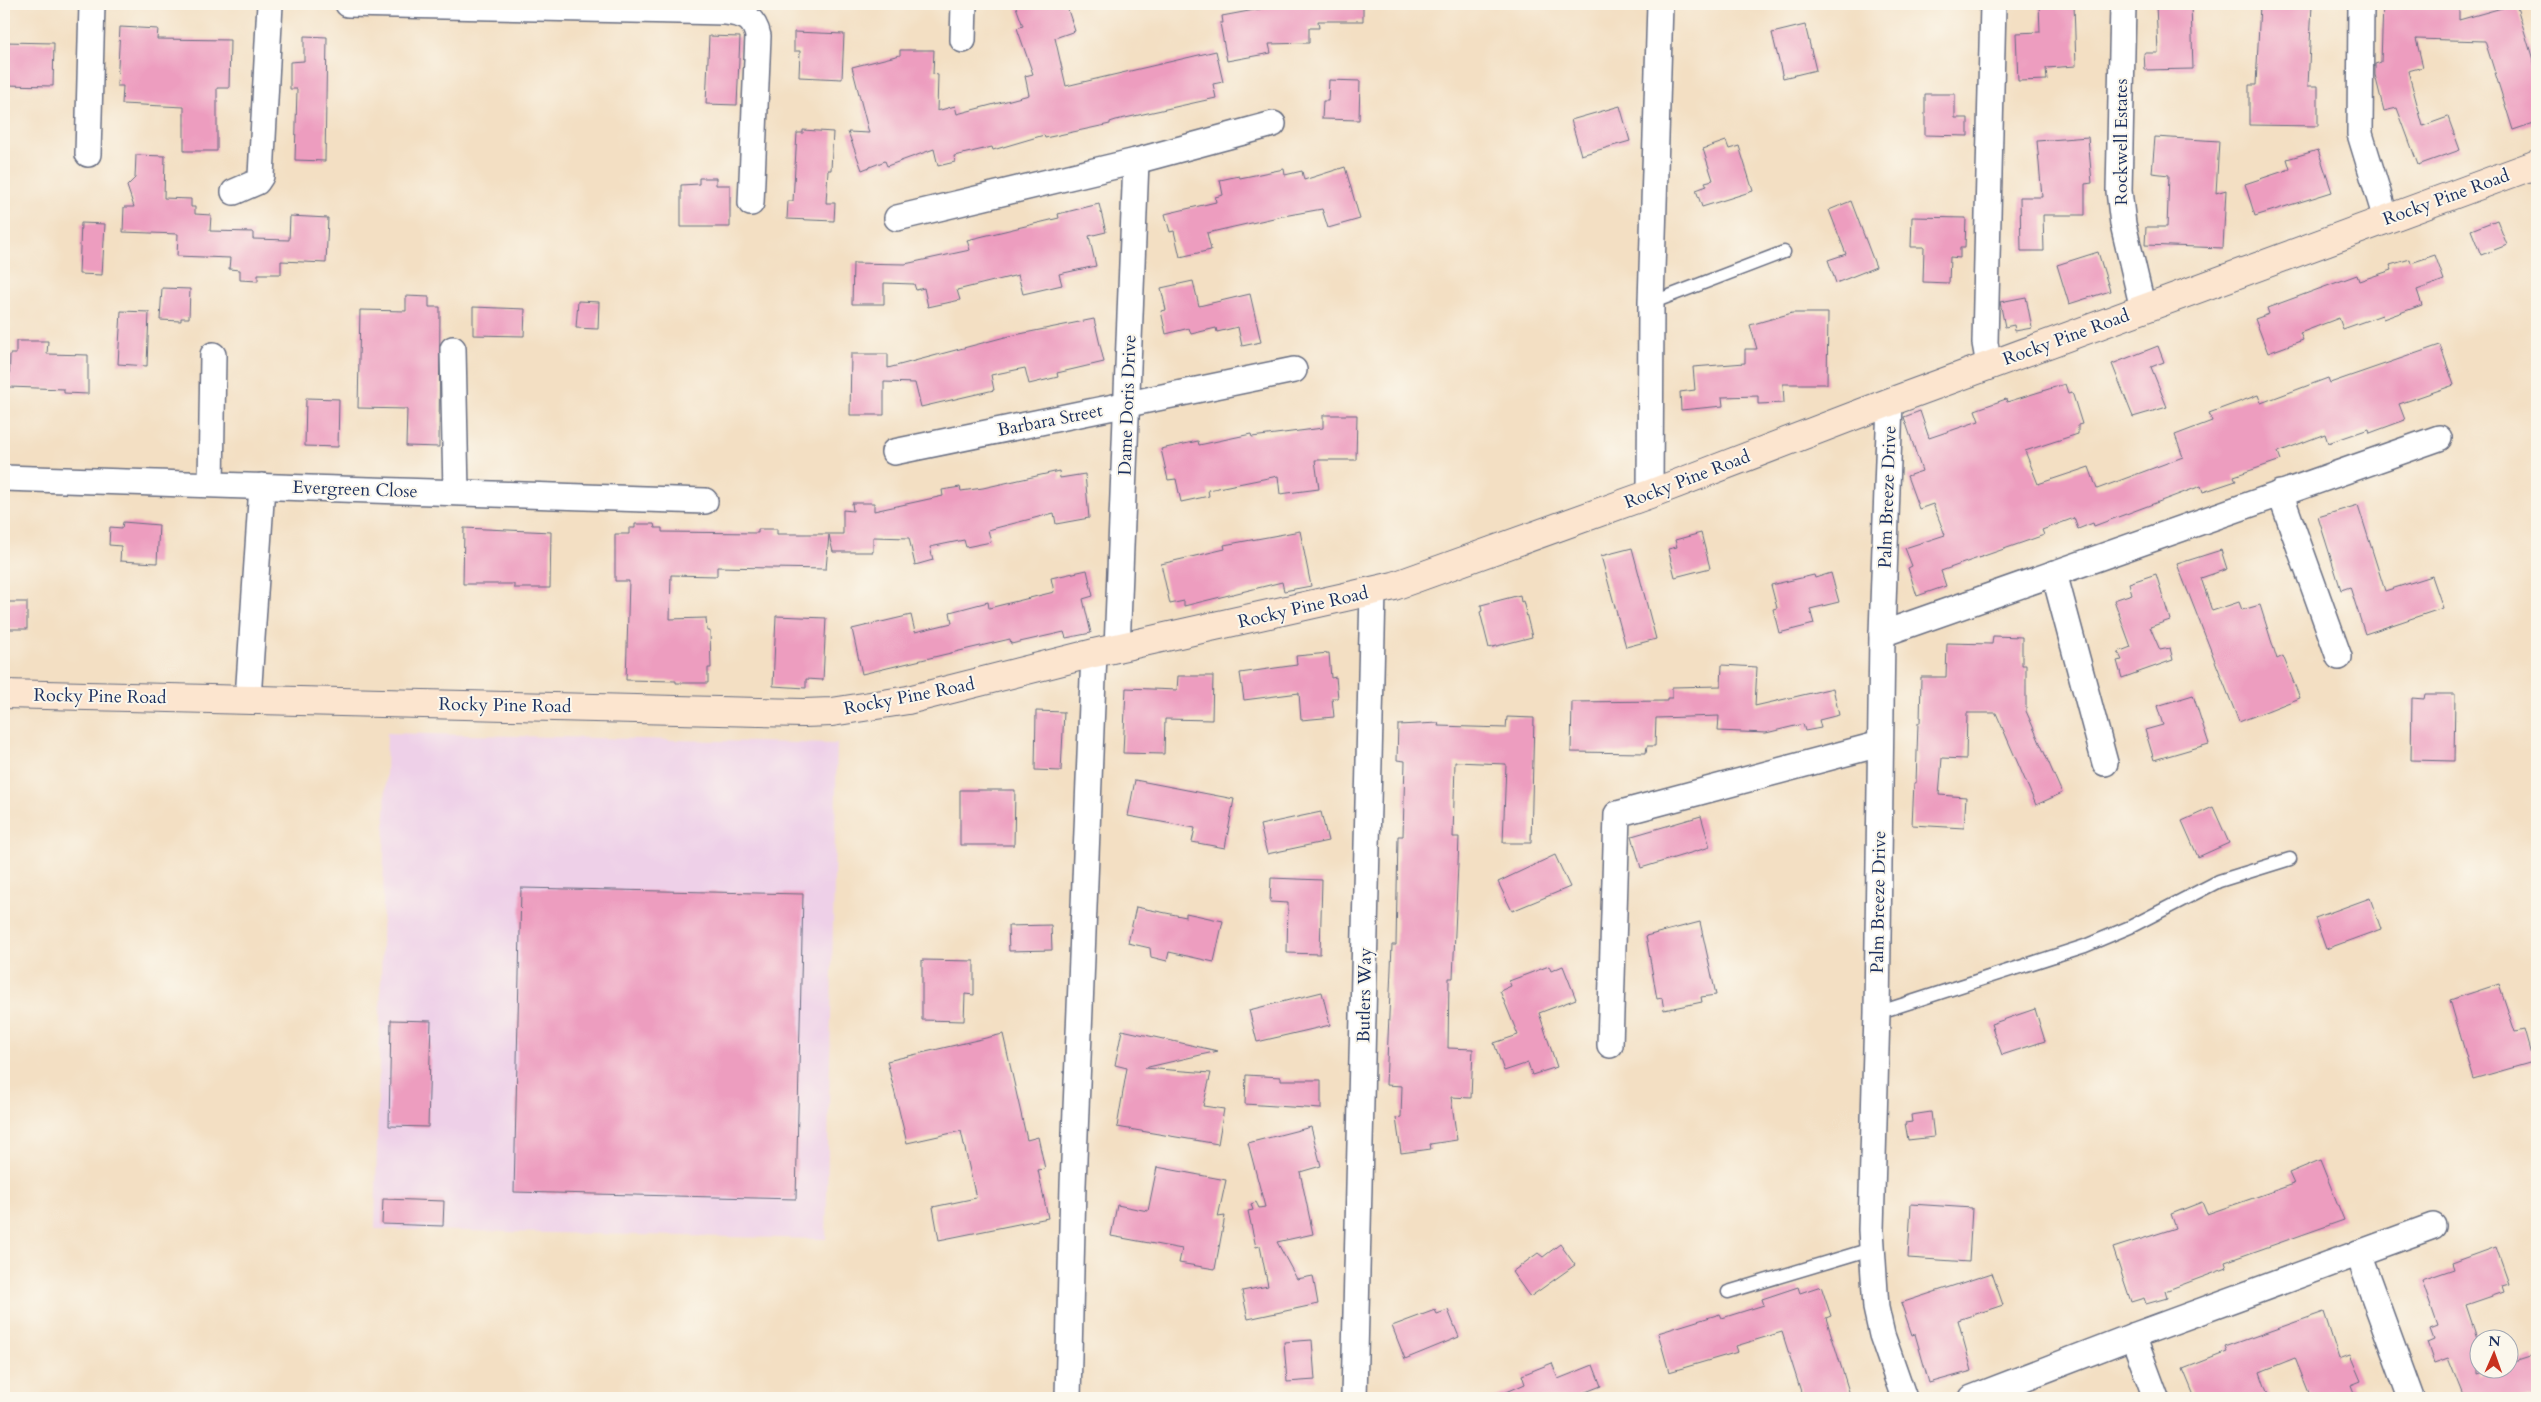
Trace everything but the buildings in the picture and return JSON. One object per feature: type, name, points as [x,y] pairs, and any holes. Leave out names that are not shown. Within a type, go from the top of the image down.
[{"type":"street","points":[[88,154],[92,4]]},
{"type":"street","points":[[234,192],[257,182],[261,176],[270,4]]},
{"type":"street","points":[[348,4],[726,12],[746,16],[756,26],[758,36],[751,203]]},
{"type":"street","points":[[963,40],[964,4]]},
{"type":"street","points":[[1650,494],[1651,303],[1660,4]]},
{"type":"street","points":[[1989,365],[1985,343],[1993,4]]},
{"type":"street","name":"Rockwell Estates","points":[[2123,4],[2119,191],[2123,224],[2142,309]]},
{"type":"street","points":[[2361,4],[2360,134],[2386,219]]},
{"type":"street","points":[[897,218],[1136,161],[1273,124]]},
{"type":"street","name":"Dame Doris Drive","points":[[1068,1398],[1073,1185],[1106,651],[1127,404],[1136,161]]},
{"type":"street","name":"Rocky Pine Road","points":[[4,694],[803,713],[832,712],[908,700],[1106,651],[1394,586],[1650,494],[1989,365],[2537,164]]},
{"type":"street","points":[[453,349],[456,492]]},
{"type":"street","points":[[211,484],[213,355]]},
{"type":"street","name":"Barbara Street","points":[[894,452],[1294,370]]},
{"type":"street","name":"Palm Breeze Drive","points":[[1890,402],[1882,634],[1877,1013],[1871,1249],[1876,1308],[1882,1335],[1904,1398]]},
{"type":"street","points":[[1882,634],[2439,438]]},
{"type":"street","name":"Evergreen Close","points":[[4,478],[705,501]]},
{"type":"street","points":[[248,699],[262,486]]},
{"type":"street","points":[[2280,494],[2339,657]]},
{"type":"street","points":[[2054,573],[2105,764]]},
{"type":"street","name":"Butlers Way","points":[[1354,1398],[1373,591]]},
{"type":"street","points":[[1610,1045],[1617,814],[1880,744]]},
{"type":"street","points":[[1972,1398],[2133,1336],[2433,1226]]},
{"type":"street","points":[[2358,1253],[2411,1398]]},
{"type":"street","points":[[2133,1336],[2156,1398]]},
{"type":"lane","points":[[1651,303],[1784,252]]},
{"type":"lane","points":[[1877,1013],[2085,946],[2130,927],[2219,881],[2290,859]]},
{"type":"lane","points":[[1728,1292],[1871,1249]]},
{"type":"shaded area","points":[[387,733],[837,744],[826,1239],[375,1229]]}]
